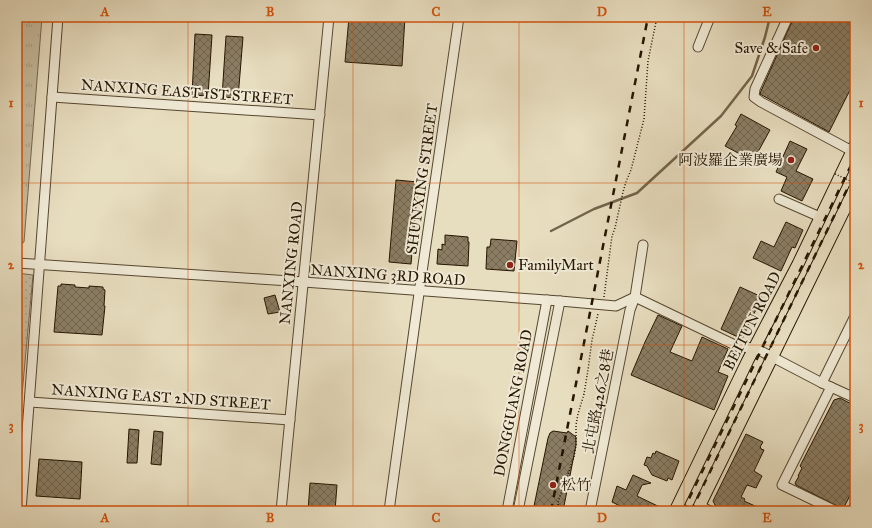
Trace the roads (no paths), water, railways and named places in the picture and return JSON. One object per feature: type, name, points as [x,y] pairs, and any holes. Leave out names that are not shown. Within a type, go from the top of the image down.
[{"type":"main road","name":"BEITUN ROAD","points":[[675,511],[798,264],[853,148]]},
{"type":"main road","points":[[702,509],[772,357],[855,188]]},
{"type":"street","points":[[21,511],[58,17]]},
{"type":"street","name":"NANXING ROAD","points":[[281,511],[329,17]]},
{"type":"street","name":"SHUNXING STREET","points":[[389,511],[459,17]]},
{"type":"street","points":[[698,47],[710,17]]},
{"type":"street","points":[[788,17],[755,89],[754,97],[760,102],[853,148]]},
{"type":"street","name":"NANXING EAST 1ST STREET","points":[[52,97],[320,115]]},
{"type":"street","points":[[780,199],[820,217]]},
{"type":"street","name":"北屯路426之8巷","points":[[590,511],[630,310],[635,297],[644,245]]},
{"type":"street","name":"NANXING 3RD ROAD","points":[[17,263],[616,306],[635,297]]},
{"type":"street","points":[[635,297],[739,347],[755,348],[822,383],[855,398]]},
{"type":"street","name":"DONGGUANG ROAD","points":[[507,511],[547,300]]},
{"type":"street","name":"DONGGUANG ROAD","points":[[518,511],[560,301]]},
{"type":"street","points":[[822,383],[855,316]]},
{"type":"street","points":[[831,387],[782,485],[836,511]]},
{"type":"street","name":"NANXING EAST 2ND STREET","points":[[30,402],[290,420]]},
{"type":"street","points":[[852,511],[855,505]]},
{"type":"waterway","points":[[551,231],[594,209],[637,193],[721,116],[752,76],[770,17]]},
{"type":"railway","points":[[551,511],[648,17]]},
{"type":"railway","points":[[683,511],[855,157]]},
{"type":"railway","points":[[691,511],[855,173]]},
{"type":"place","name":"Save & Safe","points":[[816,48]]},
{"type":"place","name":"阿波羅企業廣場","points":[[791,160]]},
{"type":"place","name":"FamilyMart","points":[[510,265]]},
{"type":"place","name":"松竹","points":[[553,485]]}]
